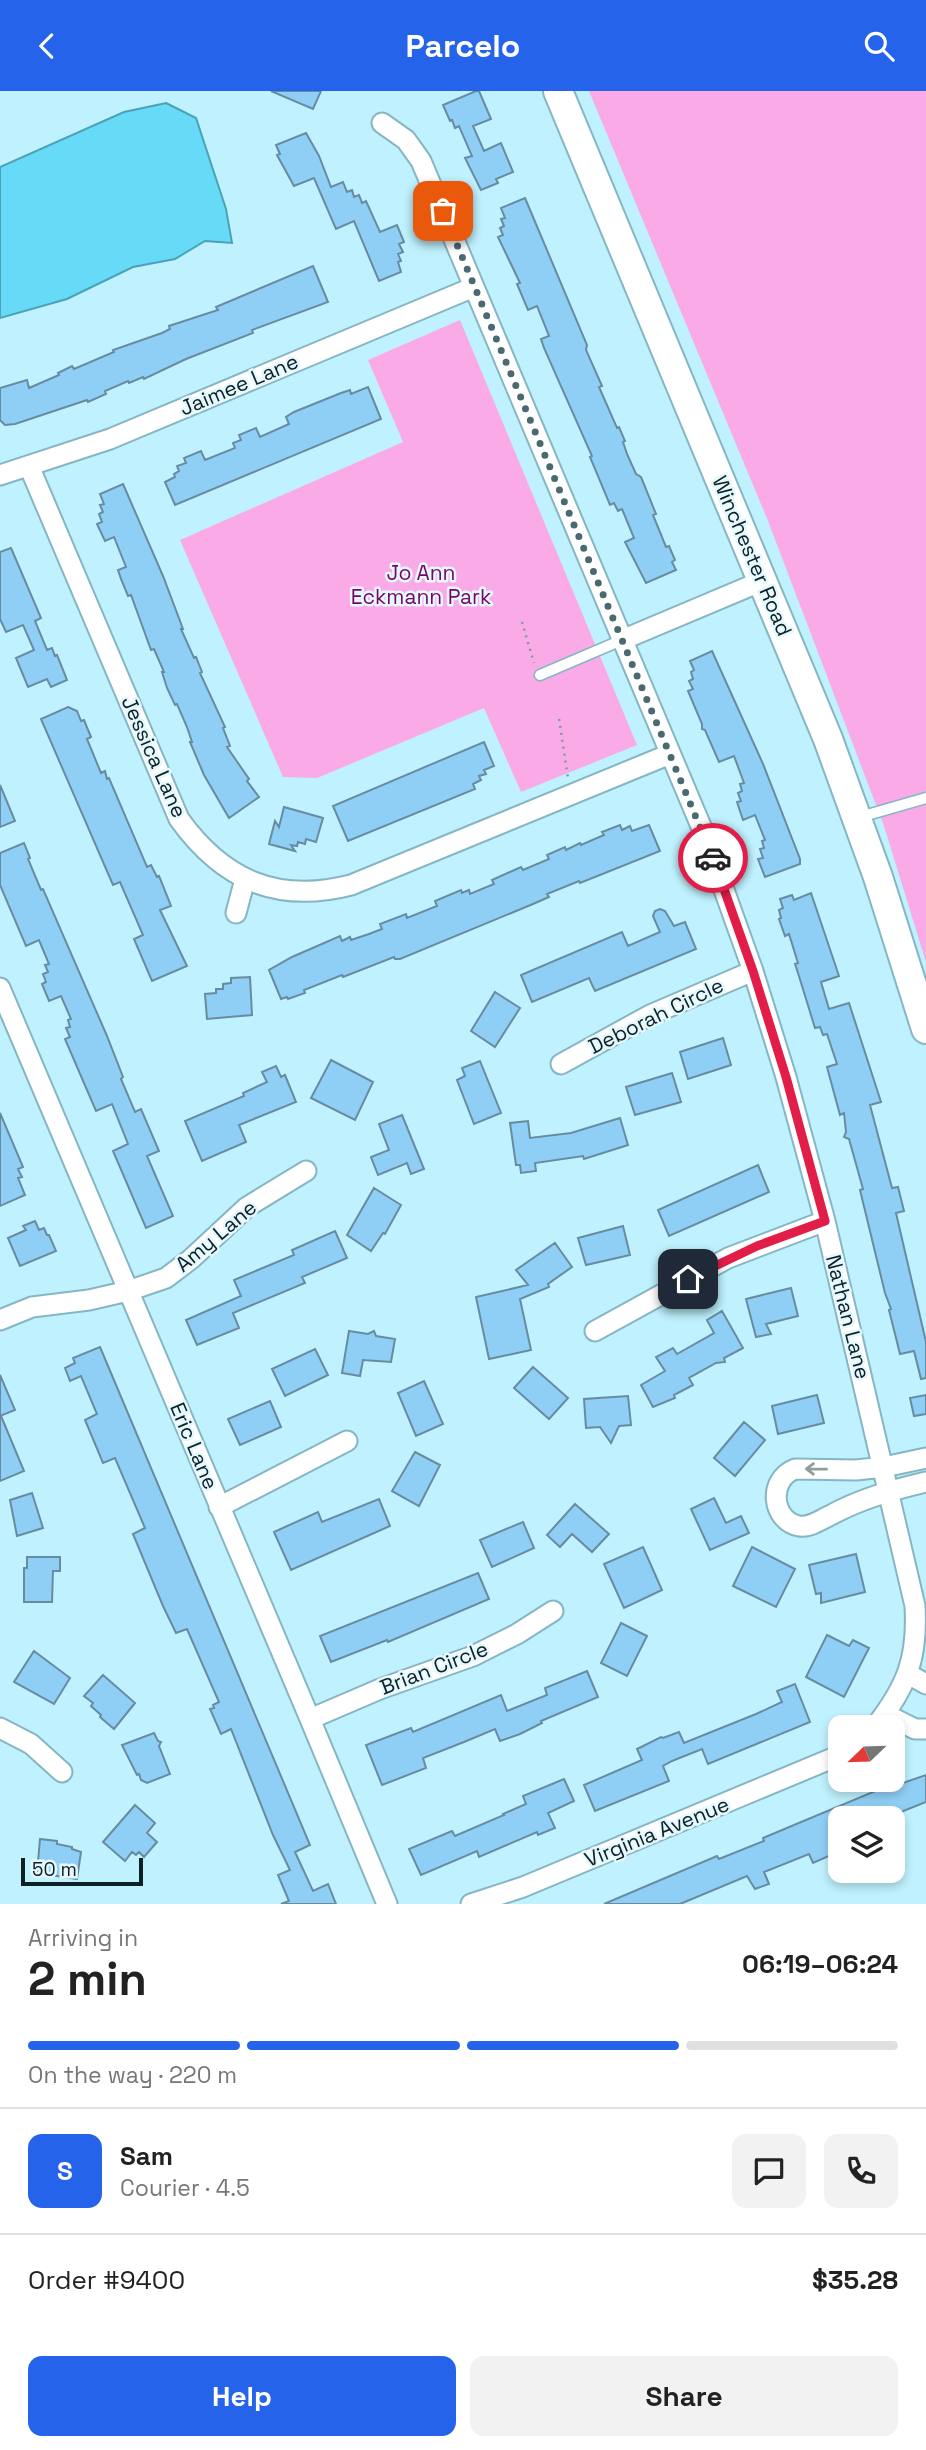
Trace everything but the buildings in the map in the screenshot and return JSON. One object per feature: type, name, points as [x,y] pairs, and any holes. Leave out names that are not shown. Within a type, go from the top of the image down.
[{"type":"main road","name":"Winchester Road","points":[[558,91],[828,739],[878,877],[926,1029]]},
{"type":"street","name":"Nathan Lane","points":[[382,123],[406,140],[421,161],[703,831],[753,971],[786,1077],[825,1221],[915,1606],[914,1648],[908,1674],[884,1715]]},
{"type":"street","name":"Jaimee Lane","points":[[0,475],[110,439],[474,287]]},
{"type":"street","name":"Jessica Lane","points":[[29,466],[179,819],[209,856],[245,879],[263,887],[310,893],[351,885],[670,754]]},
{"type":"street","points":[[622,640],[762,581]]},
{"type":"street","points":[[236,913],[245,879]]},
{"type":"street","name":"Deborah Circle","points":[[561,1064],[650,1015],[753,971]]},
{"type":"street","name":"Eric Lane","points":[[0,988],[387,1904]]},
{"type":"street","name":"Amy Lane","points":[[0,1320],[32,1307],[89,1300],[166,1278],[191,1259],[247,1207],[306,1171]]},
{"type":"street","points":[[595,1331],[728,1258],[825,1221]]},
{"type":"street","points":[[219,1507],[346,1441]]},
{"type":"street","points":[[926,1458],[856,1470],[795,1469],[787,1472],[781,1479],[776,1487],[776,1498],[779,1509],[787,1520],[798,1525],[810,1525],[855,1502],[889,1490],[926,1482]]},
{"type":"street","name":"Brian Circle","points":[[310,1719],[380,1689],[473,1656],[517,1634],[553,1611]]},
{"type":"street","points":[[908,1674],[926,1684]]},
{"type":"street","points":[[905,1726],[926,1729]]},
{"type":"street","points":[[0,1728],[31,1744],[62,1772]]},
{"type":"street","name":"Virginia Avenue","points":[[471,1904],[523,1887],[828,1760]]},
{"type":"lane","points":[[540,675],[622,640]]},
{"type":"lane","points":[[856,818],[926,798]]},
{"type":"path","points":[[522,622],[540,675]]},
{"type":"path","points":[[558,719],[573,794]]},
{"type":"green space","points":[[589,91],[926,91],[926,962],[884,826],[768,521]]},
{"type":"green space","name":"Jo Ann Eckmann Park","points":[[460,320],[637,745],[521,792],[484,708],[317,778],[283,777],[180,540],[403,442],[368,360]]},
{"type":"water","points":[[166,103],[196,118],[226,209],[232,243],[205,241],[175,259],[133,267],[67,299],[0,318],[0,167],[124,112]]},
{"type":"way so far","points":[[443,211],[713,858]]},
{"type":"route","points":[[688,1279],[728,1258],[825,1221],[786,1077],[753,971],[713,858]]}]
